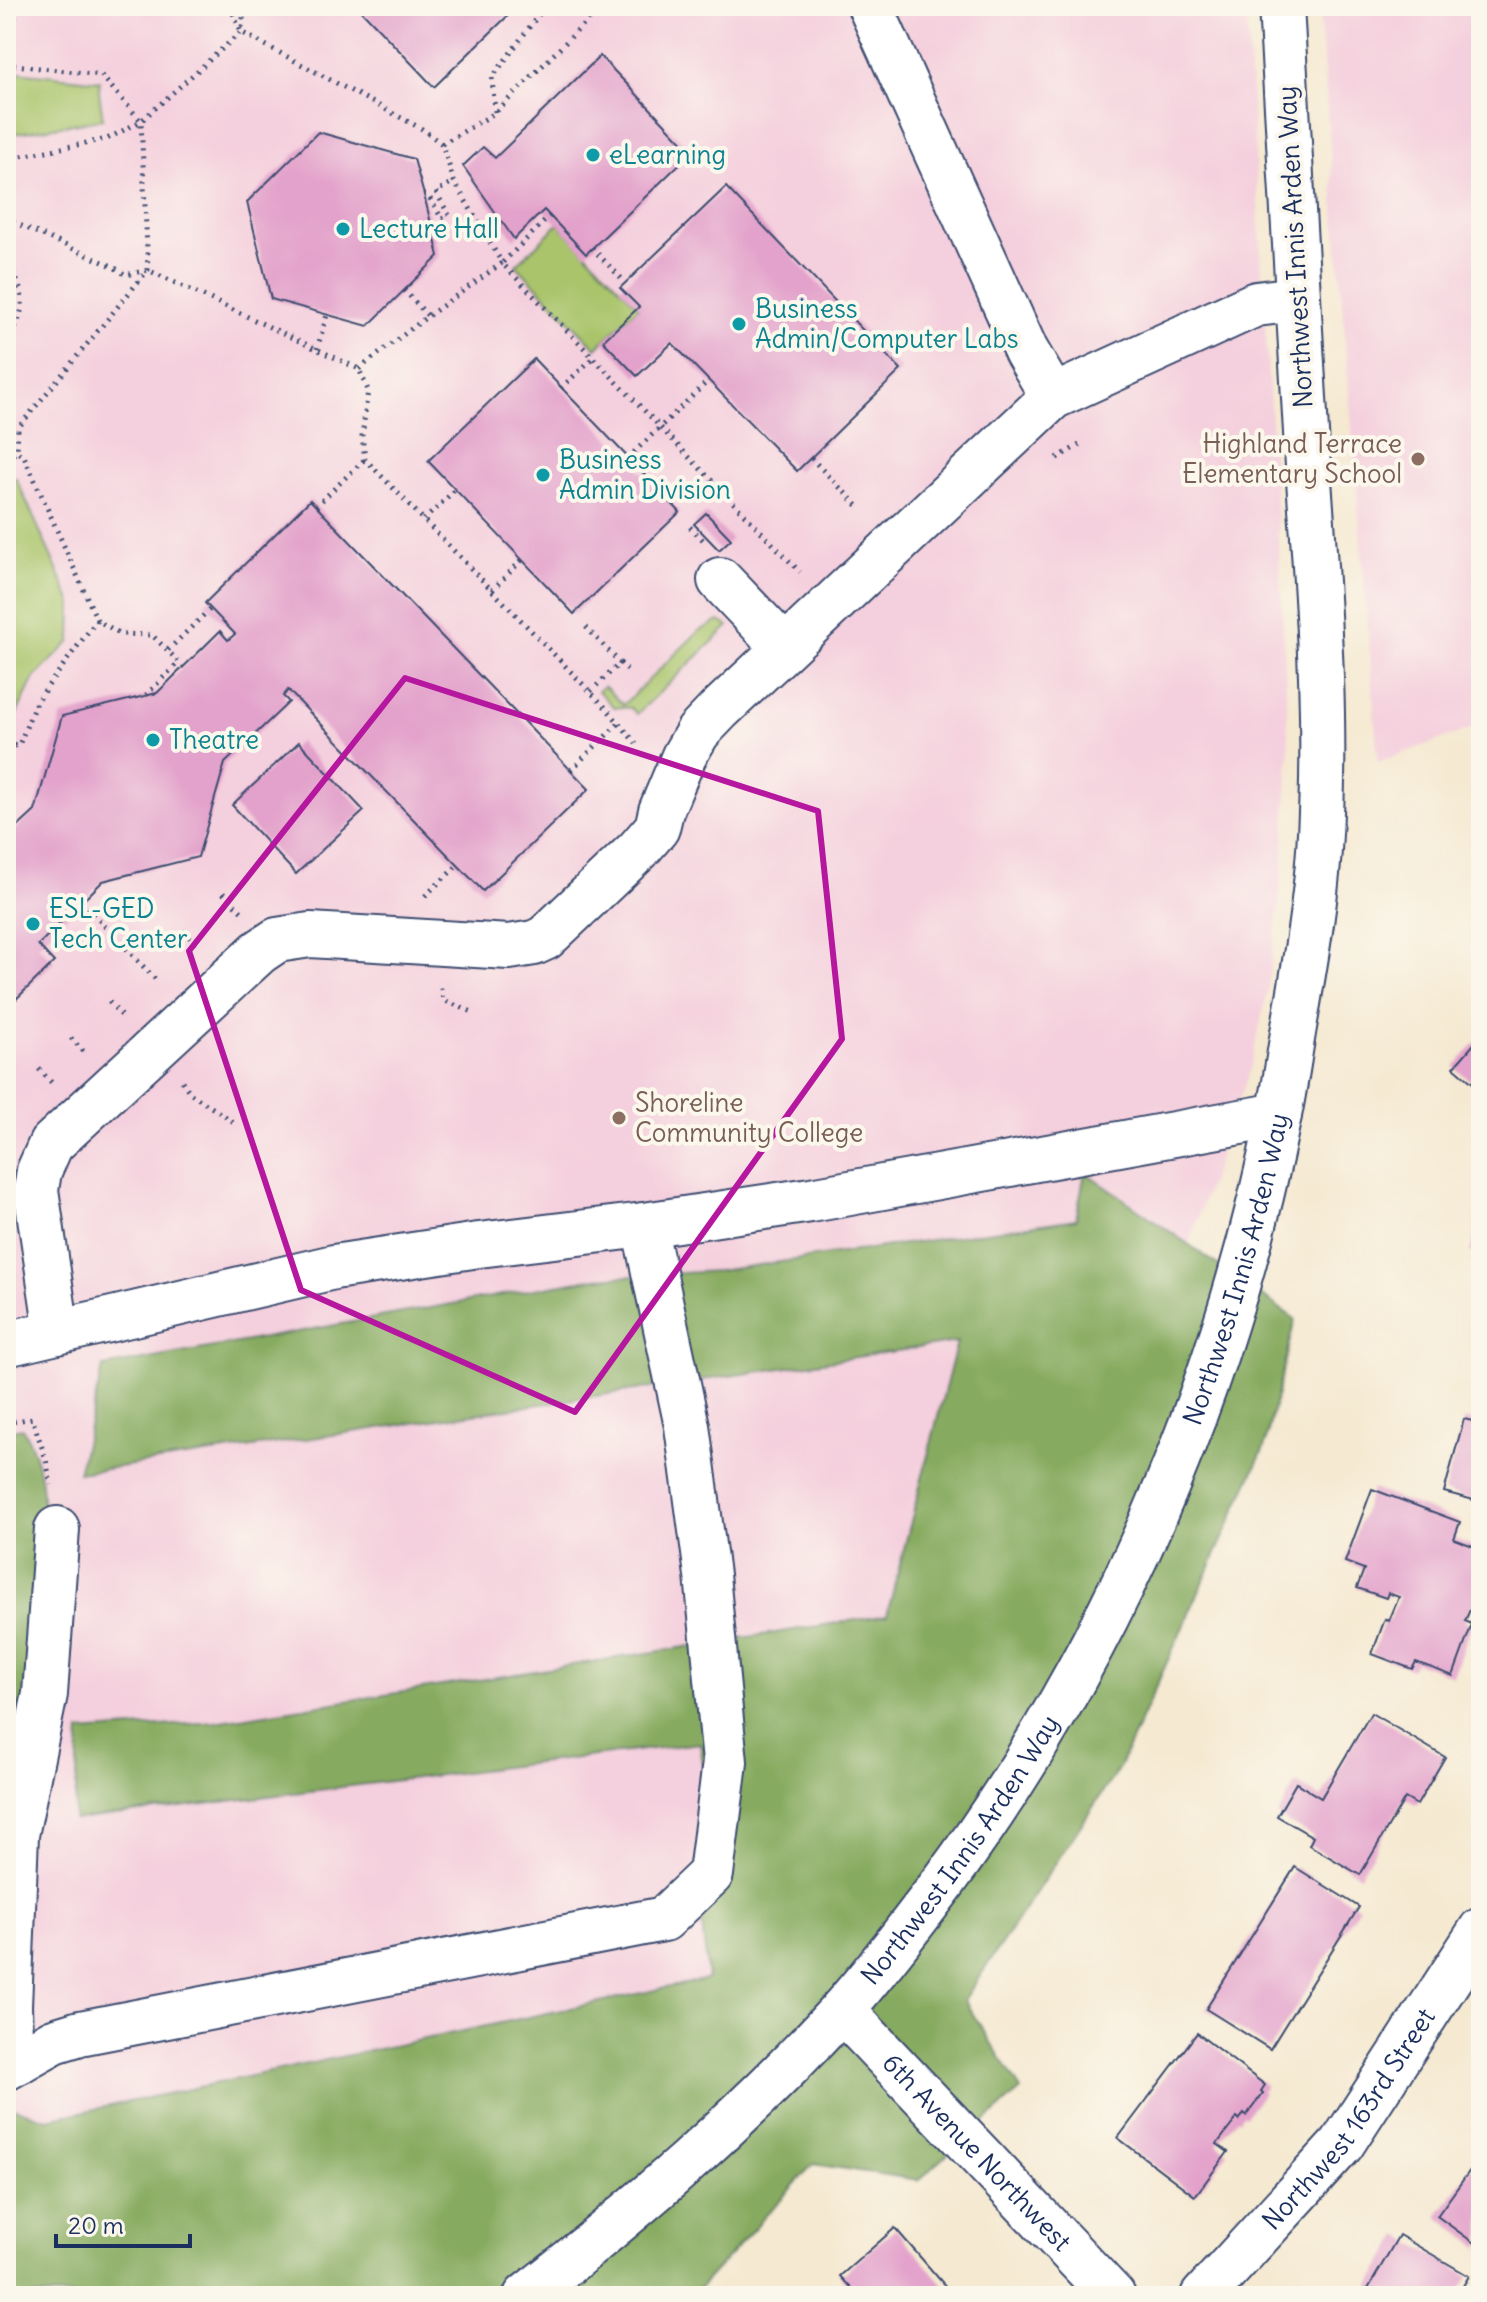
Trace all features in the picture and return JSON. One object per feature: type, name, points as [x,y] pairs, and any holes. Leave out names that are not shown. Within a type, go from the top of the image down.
[{"type":"street","points":[[870,6],[1026,351],[1053,397]]},
{"type":"street","name":"Northwest Innis Arden Way","points":[[526,2296],[596,2241],[746,2108],[842,2010],[921,1911],[1005,1794],[1070,1688],[1131,1566],[1178,1459],[1223,1335],[1250,1239],[1279,1115],[1312,918],[1319,850],[1322,766],[1317,606],[1281,6]]},
{"type":"street","points":[[57,1332],[21,1181],[39,1171],[51,1144],[271,942],[310,935],[509,947],[545,938],[657,828],[672,784],[698,732],[784,647],[1053,397],[1256,304],[1298,299]]},
{"type":"street","points":[[720,580],[784,647]]},
{"type":"street","points":[[6,1344],[334,1267],[826,1198],[1279,1115]]},
{"type":"street","points":[[57,1529],[45,1694],[16,1835],[9,2006],[12,2064],[54,2041],[80,2033],[664,1919],[711,1874],[725,1762],[707,1575],[687,1426],[644,1225]]},
{"type":"street","name":"Northwest 163rd Street","points":[[1203,2296],[1342,2144],[1481,1930]]},
{"type":"street","name":"6th Avenue Northwest","points":[[842,2010],[1113,2296]]},
{"type":"path","points":[[6,49],[18,6]]},
{"type":"path","points":[[230,6],[241,32],[422,129],[442,144],[454,181],[502,263],[800,572]]},
{"type":"path","points":[[6,159],[107,139],[141,121],[241,32],[245,6]]},
{"type":"path","points":[[495,113],[492,78],[545,6]]},
{"type":"path","points":[[442,144],[495,113],[602,6]]},
{"type":"path","points":[[6,64],[101,75],[141,121],[148,270],[18,428],[17,452]]},
{"type":"path","points":[[424,195],[428,195],[442,219],[449,215],[436,192],[454,181]]},
{"type":"path","points":[[359,369],[502,263],[550,216]]},
{"type":"path","points":[[6,219],[126,275],[148,270],[359,369],[368,390],[362,436],[365,459],[590,692],[672,784]]},
{"type":"path","points":[[592,248],[626,283]]},
{"type":"path","points":[[6,258],[24,300],[22,315],[6,345]]},
{"type":"path","points":[[404,290],[428,316]]},
{"type":"path","points":[[317,349],[327,315]]},
{"type":"path","points":[[561,388],[593,358]]},
{"type":"path","points":[[628,458],[709,380]]},
{"type":"path","points":[[1055,459],[1081,444]]},
{"type":"path","points":[[6,458],[17,452]]},
{"type":"path","points":[[17,452],[24,456],[97,620],[121,634],[152,635],[179,662],[146,695]]},
{"type":"path","points":[[811,458],[859,507]]},
{"type":"path","points":[[316,506],[365,459]]},
{"type":"path","points":[[424,520],[455,490]]},
{"type":"path","points":[[492,590],[522,560]]},
{"type":"path","points":[[168,650],[210,609]]},
{"type":"path","points":[[6,747],[19,745],[42,693],[97,620]]},
{"type":"path","points":[[586,627],[627,670]]},
{"type":"path","points":[[590,692],[620,663]]},
{"type":"path","points":[[571,770],[619,723]]},
{"type":"path","points":[[6,822],[14,830]]},
{"type":"path","points":[[424,898],[458,865]]},
{"type":"path","points":[[82,902],[150,973]]},
{"type":"path","points":[[443,1000],[475,1013]]},
{"type":"path","points":[[191,1094],[234,1122]]},
{"type":"path","points":[[6,1423],[32,1418],[46,1459],[57,1529]]},
{"type":"highlighted area","points":[[405,678],[818,811],[842,1039],[575,1412],[301,1290],[189,951]]},
{"type":"shaded area","name":"Shoreline Community College","points":[[6,6],[1246,6],[1289,754],[1283,871],[1267,993],[1250,1069],[1189,1243],[1197,1327],[899,1895],[6,2296]]},
{"type":"shaded area","name":"Highland Terrace Elementary School","points":[[1319,6],[1481,6],[1481,725],[1378,762]]},
{"type":"green space","points":[[8,71],[100,81],[103,119],[6,135]]},
{"type":"green space","points":[[558,224],[639,307],[596,348],[516,265]]},
{"type":"green space","points":[[16,478],[72,603],[71,641],[34,678],[6,736],[6,484]]},
{"type":"green space","points":[[719,621],[729,626],[637,714],[631,708],[614,707],[598,691],[604,686],[623,705],[699,631]]},
{"type":"green space","points":[[1085,1172],[1295,1319],[1264,1448],[1119,1768],[964,2000],[1021,2090],[919,2180],[813,2164],[692,2296],[6,2296],[6,2106],[48,2119],[708,1979],[696,1870],[709,1803],[700,1743],[74,1820],[80,1732],[215,1722],[887,1615],[957,1342],[78,1473],[103,1367],[596,1278],[718,1271],[1076,1219]]},
{"type":"green space","points":[[22,1428],[37,1462],[42,1498],[42,1535],[30,1652],[6,1785],[6,1431]]},
{"type":"building","points":[[357,6],[518,6],[434,87]]},
{"type":"building","name":"eLearning","points":[[600,56],[692,152],[586,254],[544,210],[514,239],[463,166],[483,147],[495,158]]},
{"type":"building","name":"Lecture Hall","points":[[318,132],[414,159],[424,195],[439,256],[368,326],[271,299],[247,202]]},
{"type":"building","name":"Business Admin/Computer Labs","points":[[726,187],[901,370],[797,471],[672,343],[637,376],[603,341],[639,307],[620,288]]},
{"type":"building","name":"Business Admin Division","points":[[534,359],[680,512],[574,614],[428,461]]},
{"type":"building","points":[[310,500],[589,789],[483,891],[288,690],[283,696],[289,702],[225,763],[198,857],[103,881],[38,945],[54,962],[6,1009],[6,838],[35,811],[62,716],[157,693],[220,631],[228,640],[235,634],[205,603]]},
{"type":"building","points":[[706,513],[731,539],[719,550],[694,524]]},
{"type":"building","points":[[299,742],[364,811],[296,874],[232,805]]},
{"type":"building","points":[[1481,1036],[1481,1090],[1454,1067]]},
{"type":"building","points":[[1481,1217],[1481,1255],[1470,1252]]},
{"type":"building","points":[[1464,1419],[1481,1423],[1481,1502],[1444,1492]]},
{"type":"building","points":[[1372,1489],[1460,1522],[1454,1539],[1481,1549],[1481,1603],[1472,1605],[1465,1621],[1472,1624],[1453,1676],[1416,1662],[1412,1669],[1372,1654],[1385,1619],[1389,1621],[1399,1597],[1388,1593],[1386,1598],[1357,1588],[1364,1569],[1345,1562]]},
{"type":"building","points":[[1371,1713],[1445,1757],[1417,1805],[1405,1798],[1360,1875],[1309,1845],[1313,1837],[1277,1816],[1296,1783],[1321,1798]]},
{"type":"building","points":[[1295,1867],[1359,1907],[1270,2049],[1206,2009]]},
{"type":"building","points":[[1197,2033],[1265,2085],[1261,2091],[1263,2093],[1246,2116],[1237,2118],[1217,2144],[1228,2152],[1195,2196],[1118,2138]]},
{"type":"building","points":[[1481,2155],[1481,2248],[1437,2216]]},
{"type":"building","points":[[895,2228],[954,2296],[858,2296],[840,2276]]},
{"type":"building","points":[[1399,2235],[1469,2276],[1457,2296],[1364,2296]]},
{"type":"place","name":"eLearning","points":[[593,155]]},
{"type":"place","name":"Lecture Hall","points":[[343,229]]},
{"type":"place","name":"Business Admin/Computer Labs","points":[[739,324]]},
{"type":"place","name":"Highland Terrace Elementary School","points":[[1418,459]]},
{"type":"place","name":"Business Admin Division","points":[[543,475]]},
{"type":"place","name":"Theatre","points":[[153,740]]},
{"type":"place","name":"ESL-GED Tech Center","points":[[33,924]]},
{"type":"place","name":"Shoreline Community College","points":[[619,1118]]}]
